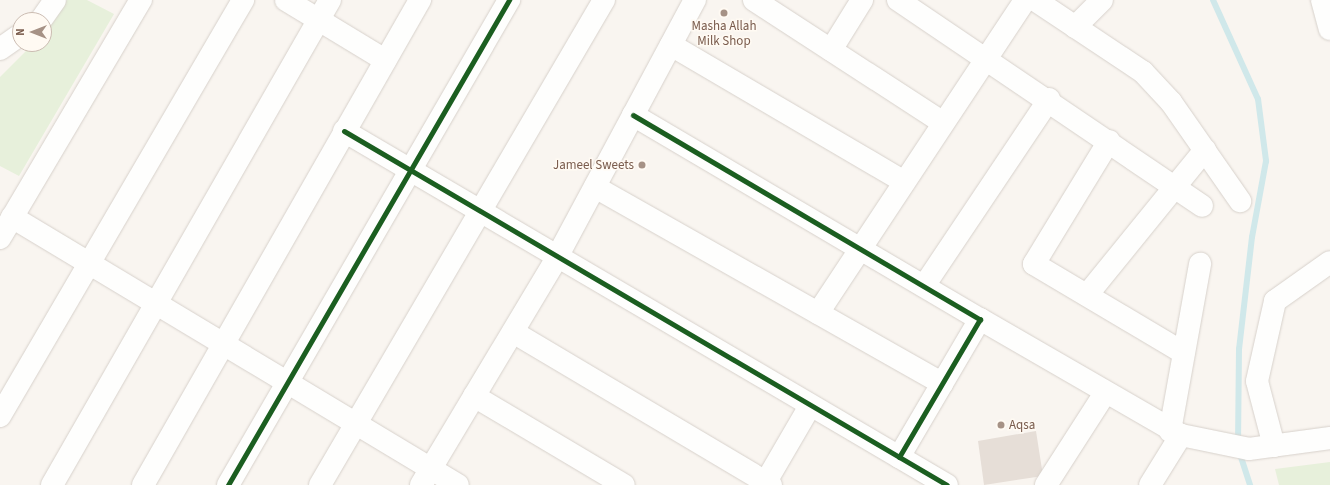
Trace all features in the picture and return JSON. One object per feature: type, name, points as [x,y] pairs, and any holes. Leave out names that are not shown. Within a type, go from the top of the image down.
[{"type":"street","points":[[47,12],[55,0]]},
{"type":"street","points":[[0,238],[141,0]]},
{"type":"street","points":[[0,416],[87,263],[243,0]]},
{"type":"street","points":[[286,0],[385,60]]},
{"type":"street","points":[[52,485],[330,0]]},
{"type":"street","points":[[143,485],[222,344],[420,0]]},
{"type":"street","points":[[228,485],[285,382],[509,0]]},
{"type":"street","points":[[320,485],[604,0]]},
{"type":"street","points":[[426,477],[556,259],[695,0]]},
{"type":"street","points":[[831,50],[862,0]]},
{"type":"street","points":[[898,0],[986,56],[1202,206]]},
{"type":"street","points":[[818,314],[858,248],[1025,0]]},
{"type":"street","points":[[1035,0],[1143,72],[1171,102],[1240,201]]},
{"type":"street","points":[[1075,27],[1102,0]]},
{"type":"street","points":[[1322,0],[1330,29]]},
{"type":"street","points":[[766,3],[831,50],[942,122]]},
{"type":"street","points":[[0,49],[12,41]]},
{"type":"street","points":[[671,45],[903,181]]},
{"type":"street","points":[[924,286],[1048,99]]},
{"type":"street","points":[[633,115],[1175,433],[1223,446],[1250,449],[1330,438]]},
{"type":"street","points":[[344,131],[556,259],[947,485]]},
{"type":"street","points":[[1109,141],[1034,264],[1184,353]]},
{"type":"street","points":[[1086,295],[1173,186],[1205,150]]},
{"type":"street","points":[[595,187],[942,383]]},
{"type":"street","points":[[12,217],[356,424],[426,477],[458,485]]},
{"type":"street","points":[[1274,446],[1257,381],[1275,301],[1330,262]]},
{"type":"street","points":[[1150,485],[1175,433],[1184,353],[1200,264]]},
{"type":"street","points":[[899,457],[980,319]]},
{"type":"street","points":[[513,332],[767,484],[810,406]]},
{"type":"street","points":[[1046,485],[1105,393]]},
{"type":"street","points":[[474,396],[624,485]]},
{"type":"green space","points":[[67,0],[87,0],[114,14],[19,176],[0,166],[0,77],[25,52],[52,52],[52,20]]},
{"type":"green space","points":[[1330,462],[1330,485],[1279,485],[1275,469]]},
{"type":"building","points":[[1036,431],[1043,476],[984,485],[978,441]]},
{"type":"waterway","points":[[1213,0],[1258,99],[1266,161],[1252,237],[1239,349],[1238,442]]},
{"type":"waterway","points":[[1239,451],[1250,485]]},
{"type":"cycle path","points":[[228,485],[509,0]]},
{"type":"cycle path","points":[[633,115],[980,319],[899,457]]},
{"type":"cycle path","points":[[344,131],[947,485]]},
{"type":"place","name":"Masha Allah Milk Shop","points":[[724,13]]},
{"type":"place","name":"Jameel Sweets","points":[[642,165]]},
{"type":"place","name":"Aqsa","points":[[1001,425]]}]
